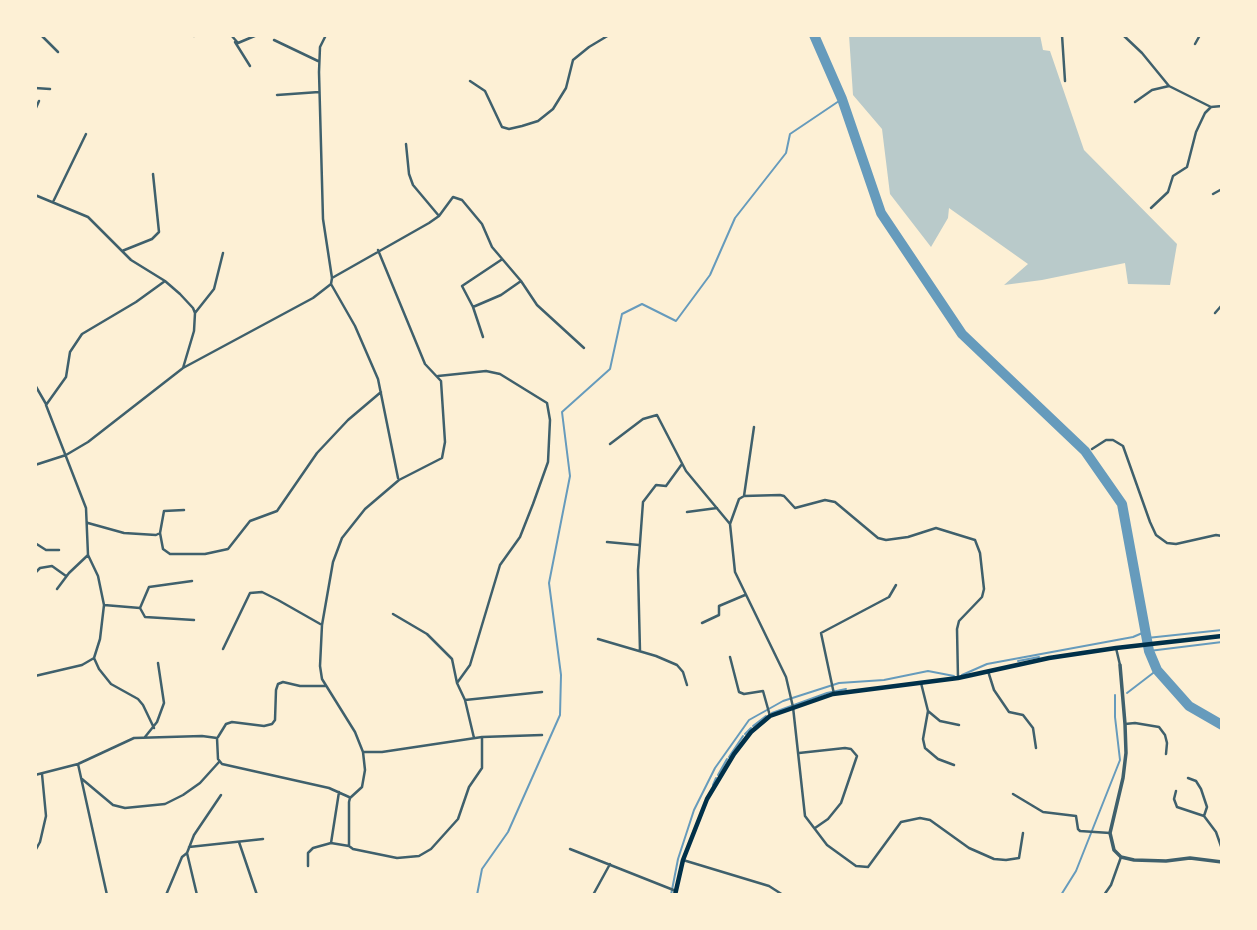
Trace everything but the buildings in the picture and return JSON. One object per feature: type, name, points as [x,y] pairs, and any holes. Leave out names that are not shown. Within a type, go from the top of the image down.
[{"type":"main road","points":[[675,893],[695,827],[719,778],[751,732],[770,716],[834,694],[958,678],[1049,658],[1222,636]]},
{"type":"street","points":[[41,35],[58,52]]},
{"type":"street","points":[[231,35],[250,66]]},
{"type":"street","points":[[234,41],[243,42],[257,35]]},
{"type":"street","points":[[326,35],[320,47],[318,61],[323,219],[331,284],[355,326],[381,392],[399,480]]},
{"type":"street","points":[[470,81],[485,91],[502,127],[509,129],[538,121],[553,109],[566,88],[573,60],[609,35]]},
{"type":"street","points":[[1062,35],[1065,81]]},
{"type":"street","points":[[1123,35],[1142,52],[1169,86],[1210,107],[1222,106]]},
{"type":"street","points":[[1195,44],[1200,35]]},
{"type":"street","points":[[274,40],[318,61]]},
{"type":"street","points":[[1135,102],[1152,90],[1169,86]]},
{"type":"street","points":[[35,88],[50,89]]},
{"type":"street","points":[[277,95],[320,92]]},
{"type":"street","points":[[35,110],[39,101]]},
{"type":"street","points":[[1151,208],[1168,192],[1173,176],[1186,167],[1196,132],[1210,107]]},
{"type":"street","points":[[53,202],[86,134]]},
{"type":"street","points":[[407,144],[408,174],[413,185],[439,216]]},
{"type":"street","points":[[122,251],[152,239],[159,232],[153,174]]},
{"type":"street","points":[[1213,194],[1222,189]]},
{"type":"street","points":[[35,195],[88,217],[137,265],[165,281],[180,294],[195,313]]},
{"type":"street","points":[[332,278],[439,216],[453,197],[461,200],[482,224],[492,247],[537,305],[584,348]]},
{"type":"street","points":[[349,846],[350,798],[362,787],[364,780],[363,752],[345,715],[325,686],[320,666],[322,625],[333,562],[342,538],[365,509],[399,480],[442,458],[444,452],[444,402],[441,381],[428,369],[423,359],[379,250]]},
{"type":"street","points":[[183,368],[194,331],[195,313],[214,289],[223,253]]},
{"type":"street","points":[[483,337],[474,307],[461,286],[501,260]]},
{"type":"street","points":[[46,405],[66,377],[70,352],[82,334],[165,281]]},
{"type":"street","points":[[474,307],[501,295],[521,281]]},
{"type":"street","points":[[35,465],[66,455],[88,442],[183,368],[313,298],[331,284]]},
{"type":"street","points":[[1215,313],[1222,305]]},
{"type":"street","points":[[438,376],[486,371],[500,374],[547,403],[550,420],[548,461],[537,494],[520,537],[500,565],[470,665],[457,683]]},
{"type":"street","points":[[35,385],[46,405],[82,496],[88,523],[88,555],[102,589],[104,605],[100,639],[94,658],[99,670],[111,684],[143,705],[154,729]]},
{"type":"street","points":[[184,510],[164,511],[160,533],[163,550],[170,554],[205,554],[228,549],[250,521],[277,511],[317,453],[348,420],[381,392]]},
{"type":"street","points":[[610,444],[643,419],[657,415],[690,477],[730,524]]},
{"type":"street","points":[[744,496],[754,428]]},
{"type":"street","points":[[1092,449],[1106,440],[1113,440],[1123,446],[1150,522],[1156,535],[1167,543],[1176,544],[1222,536]]},
{"type":"street","points":[[640,651],[639,545],[643,502],[656,485],[666,485],[682,464]]},
{"type":"street","points":[[958,678],[959,621],[982,597],[984,589],[980,554],[975,540],[936,527],[908,537],[886,540],[878,538],[835,502],[825,500],[794,508],[784,496],[744,496],[739,499],[730,524],[735,572],[779,659],[793,707],[803,809],[814,828],[835,851],[862,868],[868,867],[895,828],[901,822],[911,819],[930,820],[969,848],[994,859],[1019,858],[1023,833]]},
{"type":"street","points":[[687,512],[717,508]]},
{"type":"street","points":[[88,523],[142,536],[160,533]]},
{"type":"street","points":[[607,542],[639,545]]},
{"type":"street","points":[[35,543],[46,550],[59,550]]},
{"type":"street","points":[[57,589],[66,576],[88,555]]},
{"type":"street","points":[[35,573],[40,568],[52,566],[66,576]]},
{"type":"street","points":[[192,580],[149,587],[141,608],[145,617],[194,620]]},
{"type":"street","points":[[834,694],[821,633],[889,597],[896,585]]},
{"type":"street","points":[[223,649],[250,593],[262,592],[322,625]]},
{"type":"street","points":[[702,623],[719,615],[719,606],[745,595]]},
{"type":"street","points":[[104,605],[141,608]]},
{"type":"street","points":[[393,614],[427,634],[454,664],[474,738]]},
{"type":"street","points":[[598,639],[681,667],[687,685]]},
{"type":"street","points":[[1116,648],[1125,724],[1123,778],[1110,833],[1114,850],[1121,857],[1144,860],[1190,858],[1222,862]]},
{"type":"street","points":[[730,657],[740,692],[744,694],[763,691],[770,716]]},
{"type":"street","points":[[35,676],[82,665],[94,658]]},
{"type":"street","points":[[145,737],[154,729],[163,703],[158,663]]},
{"type":"street","points":[[988,671],[994,690],[1009,712],[1023,715],[1033,728],[1036,748]]},
{"type":"street","points":[[82,779],[113,805],[125,808],[165,804],[200,783],[219,762],[217,738],[226,724],[272,724],[275,719],[278,684],[283,682],[300,686],[325,686]]},
{"type":"street","points":[[921,683],[928,711],[923,739],[925,748],[938,759],[954,765]]},
{"type":"street","points":[[465,700],[541,692]]},
{"type":"street","points":[[928,711],[940,721],[959,725]]},
{"type":"street","points":[[1125,724],[1158,727],[1165,734],[1166,754]]},
{"type":"street","points":[[35,775],[78,764],[126,740],[189,735],[217,738]]},
{"type":"street","points":[[363,752],[382,752],[482,737],[542,735]]},
{"type":"street","points":[[308,866],[310,850],[331,843],[397,858],[419,856],[430,849],[458,819],[469,787],[482,768],[482,737]]},
{"type":"street","points":[[799,753],[845,748],[851,749],[857,756],[841,803],[828,819],[814,828]]},
{"type":"street","points":[[219,762],[239,769],[306,782],[350,798]]},
{"type":"street","points":[[78,764],[107,895]]},
{"type":"street","points":[[35,851],[46,816],[42,774]]},
{"type":"street","points":[[1188,778],[1196,781],[1201,789],[1207,807],[1204,816]]},
{"type":"street","points":[[1176,791],[1174,799],[1177,807],[1204,816],[1216,832],[1222,849]]},
{"type":"street","points":[[331,843],[339,792]]},
{"type":"street","points":[[1013,794],[1043,812],[1076,816],[1080,831],[1110,833]]},
{"type":"street","points":[[166,895],[194,835],[221,795]]},
{"type":"street","points":[[189,847],[263,839]]},
{"type":"street","points":[[239,841],[257,895]]},
{"type":"street","points":[[570,849],[675,893]]},
{"type":"street","points":[[187,853],[197,895]]},
{"type":"street","points":[[1105,895],[1121,857]]},
{"type":"street","points":[[683,860],[769,887],[783,895]]},
{"type":"street","points":[[593,895],[610,864]]},
{"type":"shaded area","points":[[849,35],[1040,35],[1043,50],[1050,51],[1084,150],[1177,244],[1170,285],[1128,284],[1125,263],[1004,285],[1028,264],[949,208],[948,218],[931,247],[890,194],[882,129],[853,95]]},
{"type":"waterway","points":[[814,35],[842,99],[881,213],[962,334],[1085,451],[1122,504],[1149,651],[1157,670],[1189,706],[1222,725]]},
{"type":"waterway","points":[[477,895],[482,869],[508,832],[560,715],[561,675],[549,583],[570,476],[562,412],[610,369],[622,314],[642,304],[676,321],[710,275],[735,218],[786,153],[790,134],[842,99]]},
{"type":"waterway","points":[[1147,638],[1222,630]]},
{"type":"waterway","points":[[962,675],[987,664],[1133,637],[1147,631]]},
{"type":"waterway","points":[[1149,651],[1222,642]]},
{"type":"waterway","points":[[1018,661],[1039,657]]},
{"type":"waterway","points":[[1127,693],[1157,670]]},
{"type":"waterway","points":[[671,895],[678,859],[694,810],[715,768],[749,720],[783,701],[839,683],[884,680],[928,671],[954,676]]},
{"type":"waterway","points":[[772,713],[846,689]]},
{"type":"waterway","points":[[1061,895],[1076,871],[1120,760],[1115,695]]},
{"type":"waterway","points":[[753,726],[766,716]]},
{"type":"waterway","points":[[745,734],[751,728]]},
{"type":"waterway","points":[[729,757],[743,736]]},
{"type":"waterway","points":[[718,775],[727,759]]},
{"type":"waterway","points":[[713,785],[716,778]]}]
